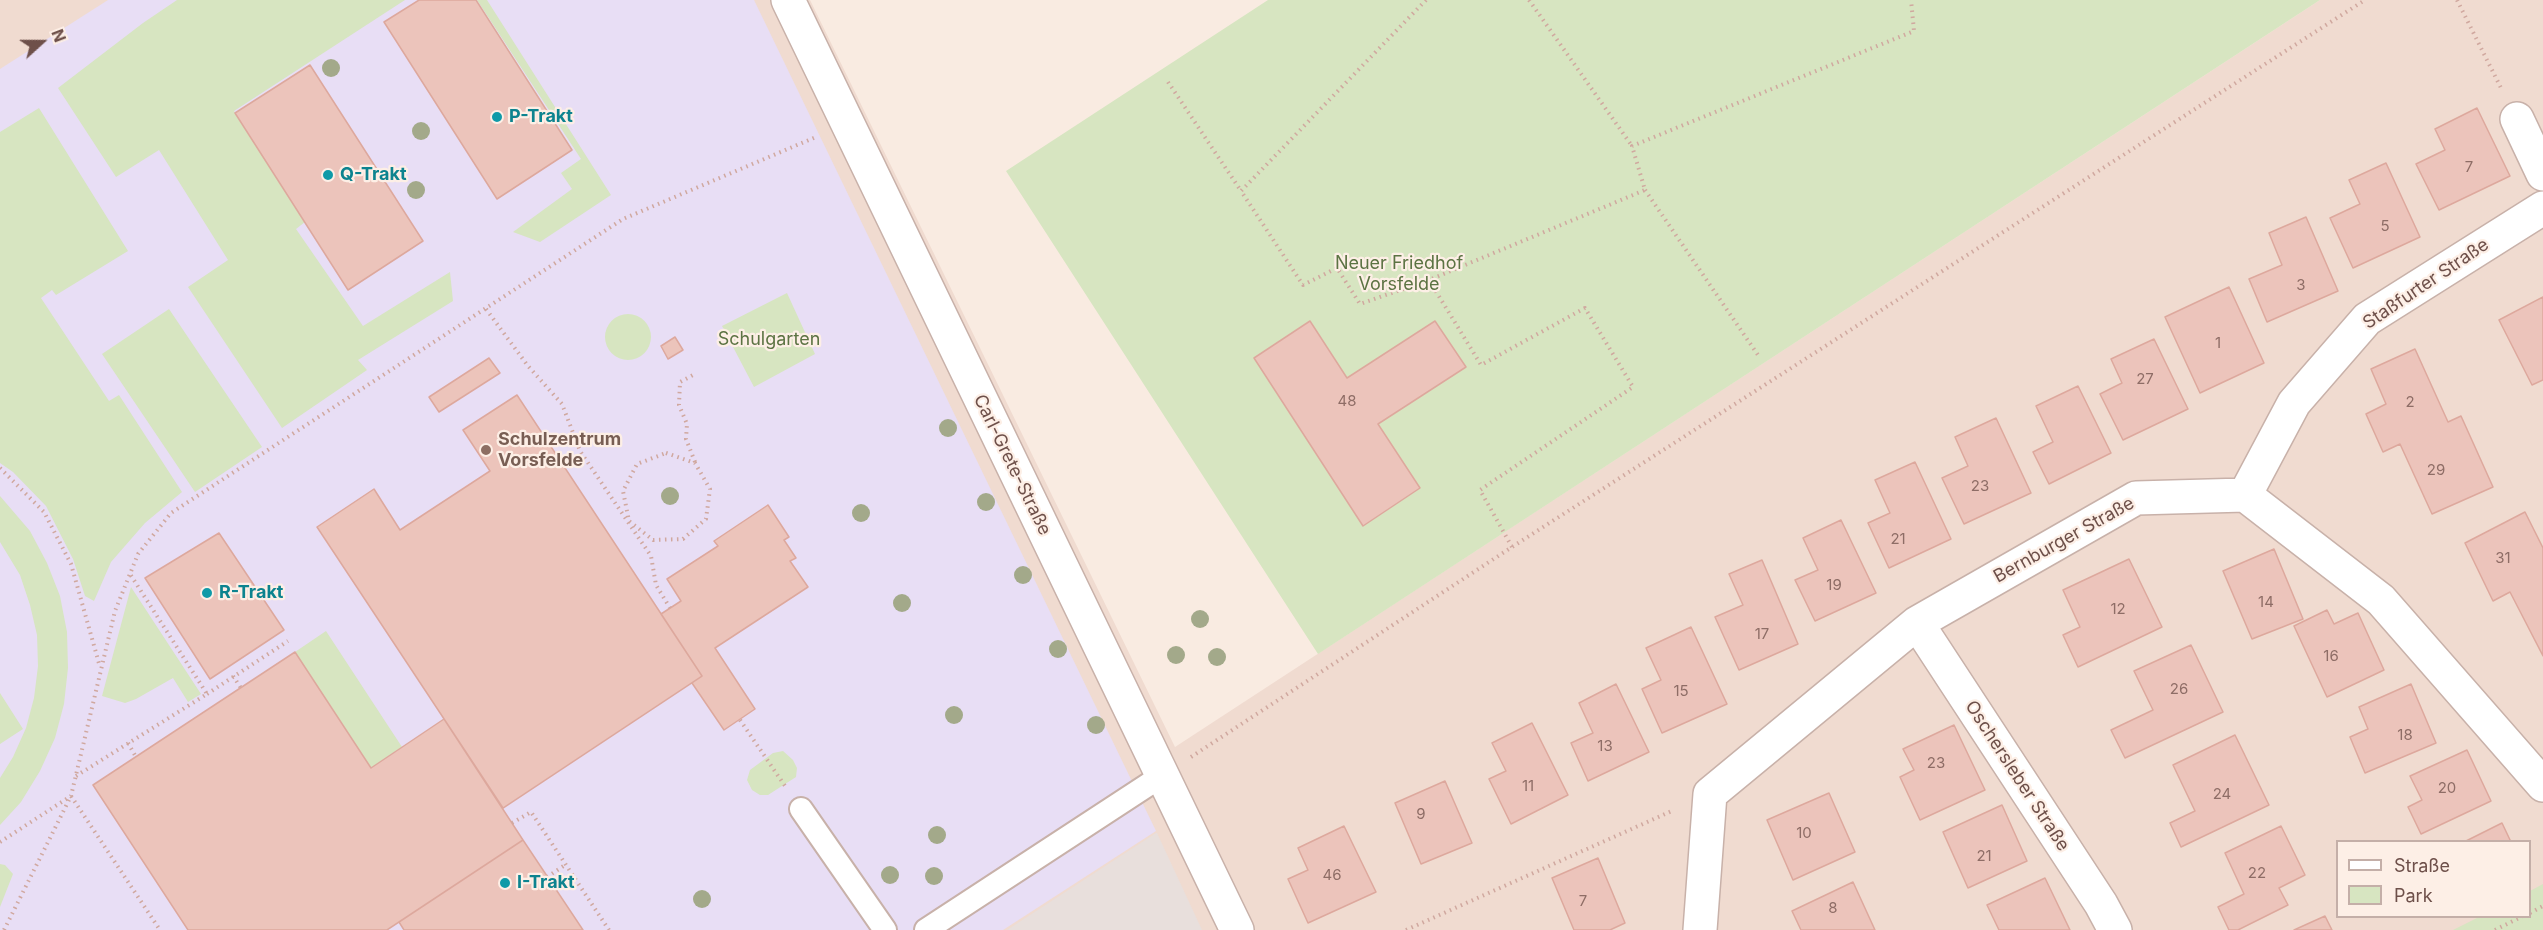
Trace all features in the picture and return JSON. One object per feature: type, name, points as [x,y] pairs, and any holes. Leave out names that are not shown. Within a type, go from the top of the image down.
[{"type":"street","name":"Carl-Grete-Straße","points":[[788,0],[1237,930]]},
{"type":"street","points":[[2517,119],[2543,174]]},
{"type":"street","name":"Staßfurter Straße","points":[[2245,495],[2294,403],[2367,319],[2543,208]]},
{"type":"street","points":[[2245,495],[2381,600],[2543,785]]},
{"type":"street","name":"Bernburger Straße","points":[[1710,794],[1917,623],[2136,498],[2245,495]]},
{"type":"street","name":"Oschersleber Straße","points":[[1917,623],[2101,904],[2115,930]]},
{"type":"street","points":[[1700,930],[1710,794]]},
{"type":"lane","points":[[926,930],[1163,775]]},
{"type":"lane","points":[[801,809],[885,930]]},
{"type":"path","points":[[1241,191],[1426,0]]},
{"type":"path","points":[[1529,0],[1632,146],[1645,190],[1760,358]]},
{"type":"path","points":[[1632,146],[1914,31],[1911,0]]},
{"type":"path","points":[[1163,775],[1512,547],[2365,0]]},
{"type":"path","points":[[2457,0],[2517,119]]},
{"type":"path","points":[[1168,82],[1303,285],[1337,268],[1360,304],[1429,280],[1645,190]]},
{"type":"path","points":[[4,930],[71,796],[115,611],[138,554],[171,513],[623,219],[847,123]]},
{"type":"path","points":[[1429,280],[1480,365],[1584,308],[1633,387],[1480,490],[1512,547]]},
{"type":"path","points":[[486,309],[528,366],[562,404],[580,451],[651,556],[656,585],[670,608]]},
{"type":"path","points":[[695,374],[680,382],[679,405],[687,424],[686,439],[695,463],[710,489],[706,519],[683,539],[653,540],[629,521],[623,491],[638,464],[666,453],[695,463]]},
{"type":"path","points":[[0,468],[44,512],[71,564],[100,667]]},
{"type":"path","points":[[130,574],[207,694]]},
{"type":"path","points":[[75,776],[288,641]]},
{"type":"path","points":[[233,676],[241,688]]},
{"type":"path","points":[[740,720],[801,809]]},
{"type":"path","points":[[128,743],[136,757]]},
{"type":"path","points":[[1406,930],[1710,794]]},
{"type":"path","points":[[0,842],[71,796]]},
{"type":"path","points":[[71,796],[160,930]]},
{"type":"path","points":[[512,823],[531,812],[609,930]]},
{"type":"path","points":[[548,877],[565,865]]},
{"type":"path","points":[[2495,930],[2519,918]]},
{"type":"shaded area","points":[[0,0],[810,0],[1175,747],[2320,0],[2543,0],[2543,930],[0,930]]},
{"type":"shaded area","name":"Schulzentrum Vorsfelde","points":[[108,0],[754,0],[1156,831],[1003,930],[0,930],[0,69]]},
{"type":"shaded area","points":[[1156,833],[1202,930],[1007,930]]},
{"type":"green space","points":[[177,0],[405,0],[234,111],[305,222],[296,229],[363,326],[450,272],[453,301],[358,360],[367,370],[282,428],[188,287],[228,260],[159,150],[116,177],[58,88]]},
{"type":"green space","points":[[477,0],[487,0],[611,195],[540,242],[513,232],[572,189],[561,173],[581,159]]},
{"type":"green space","name":"Neuer Friedhof Vorsfelde","points":[[1268,0],[2320,0],[1318,654],[1006,171]]},
{"type":"green space","points":[[39,108],[128,251],[56,295],[52,290],[41,298],[109,401],[119,395],[182,492],[145,523],[111,562],[94,601],[85,596],[73,559],[46,506],[13,472],[0,463],[0,132]]},
{"type":"green space","name":"Schulgarten","points":[[787,293],[815,354],[754,387],[722,326]]},
{"type":"green space","points":[[169,309],[262,447],[195,492],[102,354]]},
{"type":"green space","points":[[628,314],[644,321],[651,337],[644,353],[628,360],[612,353],[605,337],[612,321]]},
{"type":"green space","points":[[0,496],[30,531],[47,563],[60,596],[67,632],[68,668],[64,704],[55,738],[40,771],[21,802],[0,825],[0,778],[13,757],[26,728],[34,698],[38,666],[37,635],[30,605],[20,575],[0,542]]},
{"type":"green space","points":[[131,587],[201,694],[188,702],[173,678],[125,703],[102,696]]},
{"type":"green space","points":[[326,631],[402,747],[371,768],[295,652]]},
{"type":"green space","points":[[0,693],[23,729],[0,744]]},
{"type":"green space","points":[[783,751],[793,760],[797,768],[796,777],[768,795],[760,795],[752,790],[747,780],[750,770],[773,753]]},
{"type":"green space","points":[[0,864],[5,865],[13,874],[0,907]]},
{"type":"green space","points":[[2543,884],[2543,930],[2453,930],[2477,918],[2531,918],[2531,890]]},
{"type":"building","name":"P-Trakt","points":[[419,0],[476,0],[572,150],[497,199],[384,22]]},
{"type":"building","name":"Q-Trakt","points":[[310,65],[423,241],[348,290],[235,113]]},
{"type":"building","points":[[2477,108],[2510,176],[2439,210],[2416,164],[2445,150],[2435,129]]},
{"type":"building","points":[[2386,163],[2420,237],[2353,268],[2330,218],[2360,204],[2349,180]]},
{"type":"building","points":[[2306,217],[2338,291],[2267,322],[2249,279],[2282,265],[2269,233]]},
{"type":"building","points":[[2229,287],[2264,363],[2200,393],[2165,317]]},
{"type":"building","points":[[2543,297],[2543,380],[2532,385],[2499,320]]},
{"type":"building","points":[[1310,321],[1347,378],[1435,321],[1466,367],[1378,424],[1420,488],[1363,526],[1254,358]]},
{"type":"building","points":[[675,337],[683,350],[668,359],[661,346]]},
{"type":"building","points":[[2154,339],[2188,409],[2123,440],[2100,394],[2122,383],[2111,359]]},
{"type":"building","points":[[2415,349],[2448,422],[2461,416],[2493,487],[2432,514],[2400,444],[2383,452],[2366,414],[2386,404],[2371,369]]},
{"type":"building","points":[[489,358],[500,373],[439,412],[429,397]]},
{"type":"building","points":[[2078,386],[2111,453],[2049,484],[2033,452],[2053,442],[2036,406]]},
{"type":"building","points":[[517,395],[702,676],[503,808],[317,527],[374,489],[400,530],[490,471],[463,430]]},
{"type":"building","points":[[1996,418],[2031,493],[1964,524],[1942,478],[1968,466],[1955,437]]},
{"type":"building","points":[[1915,462],[1951,539],[1889,568],[1868,523],[1890,513],[1875,480]]},
{"type":"building","points":[[768,505],[789,537],[784,540],[796,558],[790,561],[808,587],[715,648],[755,709],[724,730],[692,683],[702,676],[661,614],[681,601],[667,579],[718,546],[714,541]]},
{"type":"building","points":[[2525,512],[2543,548],[2543,656],[2510,592],[2493,601],[2465,543]]},
{"type":"building","points":[[1841,520],[1876,593],[1815,621],[1795,580],[1818,570],[1803,538]]},
{"type":"building","name":"R-Trakt","points":[[219,533],[284,630],[210,679],[145,578]]},
{"type":"building","points":[[2274,549],[2303,619],[2252,639],[2223,571]]},
{"type":"building","points":[[2129,559],[2162,627],[2078,667],[2063,635],[2080,627],[2063,590]]},
{"type":"building","points":[[1762,560],[1798,644],[1739,670],[1715,617],[1743,605],[1729,574]]},
{"type":"building","points":[[2327,610],[2334,624],[2358,613],[2384,670],[2327,697],[2294,626]]},
{"type":"building","points":[[1691,627],[1727,704],[1662,733],[1642,689],[1661,680],[1646,648]]},
{"type":"building","points":[[2191,645],[2223,712],[2125,758],[2111,730],[2153,710],[2134,671]]},
{"type":"building","points":[[295,652],[371,768],[444,719],[523,840],[387,930],[188,930],[93,785]]},
{"type":"building","points":[[1616,684],[1649,752],[1588,781],[1571,743],[1593,733],[1579,703]]},
{"type":"building","points":[[2411,684],[2436,743],[2365,773],[2350,737],[2368,729],[2359,707]]},
{"type":"building","points":[[1532,723],[1568,795],[1511,824],[1489,779],[1506,771],[1492,743]]},
{"type":"building","points":[[1954,725],[1985,790],[1920,820],[1900,777],[1914,770],[1903,749]]},
{"type":"building","points":[[2235,735],[2269,805],[2181,847],[2170,823],[2195,811],[2173,765]]},
{"type":"building","points":[[2467,750],[2491,801],[2421,834],[2408,807],[2422,800],[2410,776]]},
{"type":"building","points":[[1445,781],[1472,843],[1421,864],[1395,803]]},
{"type":"building","points":[[1829,793],[1855,852],[1793,880],[1767,820]]},
{"type":"building","points":[[2002,805],[2027,861],[1968,888],[1943,832]]},
{"type":"building","points":[[2502,823],[2510,840],[2468,840]]},
{"type":"building","points":[[1344,826],[1376,892],[1308,923],[1288,879],[1308,870],[1298,848]]},
{"type":"building","points":[[2281,826],[2305,875],[2279,888],[2288,905],[2238,930],[2229,930],[2218,907],[2244,894],[2225,853]]},
{"type":"building","name":"I-Trakt","points":[[523,840],[583,930],[404,930],[399,922]]},
{"type":"building","points":[[1598,858],[1625,923],[1610,930],[1574,930],[1552,878]]},
{"type":"building","points":[[2045,878],[2070,930],[1999,930],[1987,905]]},
{"type":"building","points":[[1853,882],[1875,930],[1801,930],[1792,911]]},
{"type":"building","points":[[2325,916],[2332,930],[2294,930]]},
{"type":"place","name":"P-Trakt","points":[[497,117]]},
{"type":"place","name":"Q-Trakt","points":[[328,175]]},
{"type":"place","name":"Schulzentrum Vorsfelde","points":[[486,450]]},
{"type":"place","name":"R-Trakt","points":[[207,593]]},
{"type":"place","name":"I-Trakt","points":[[505,883]]}]
